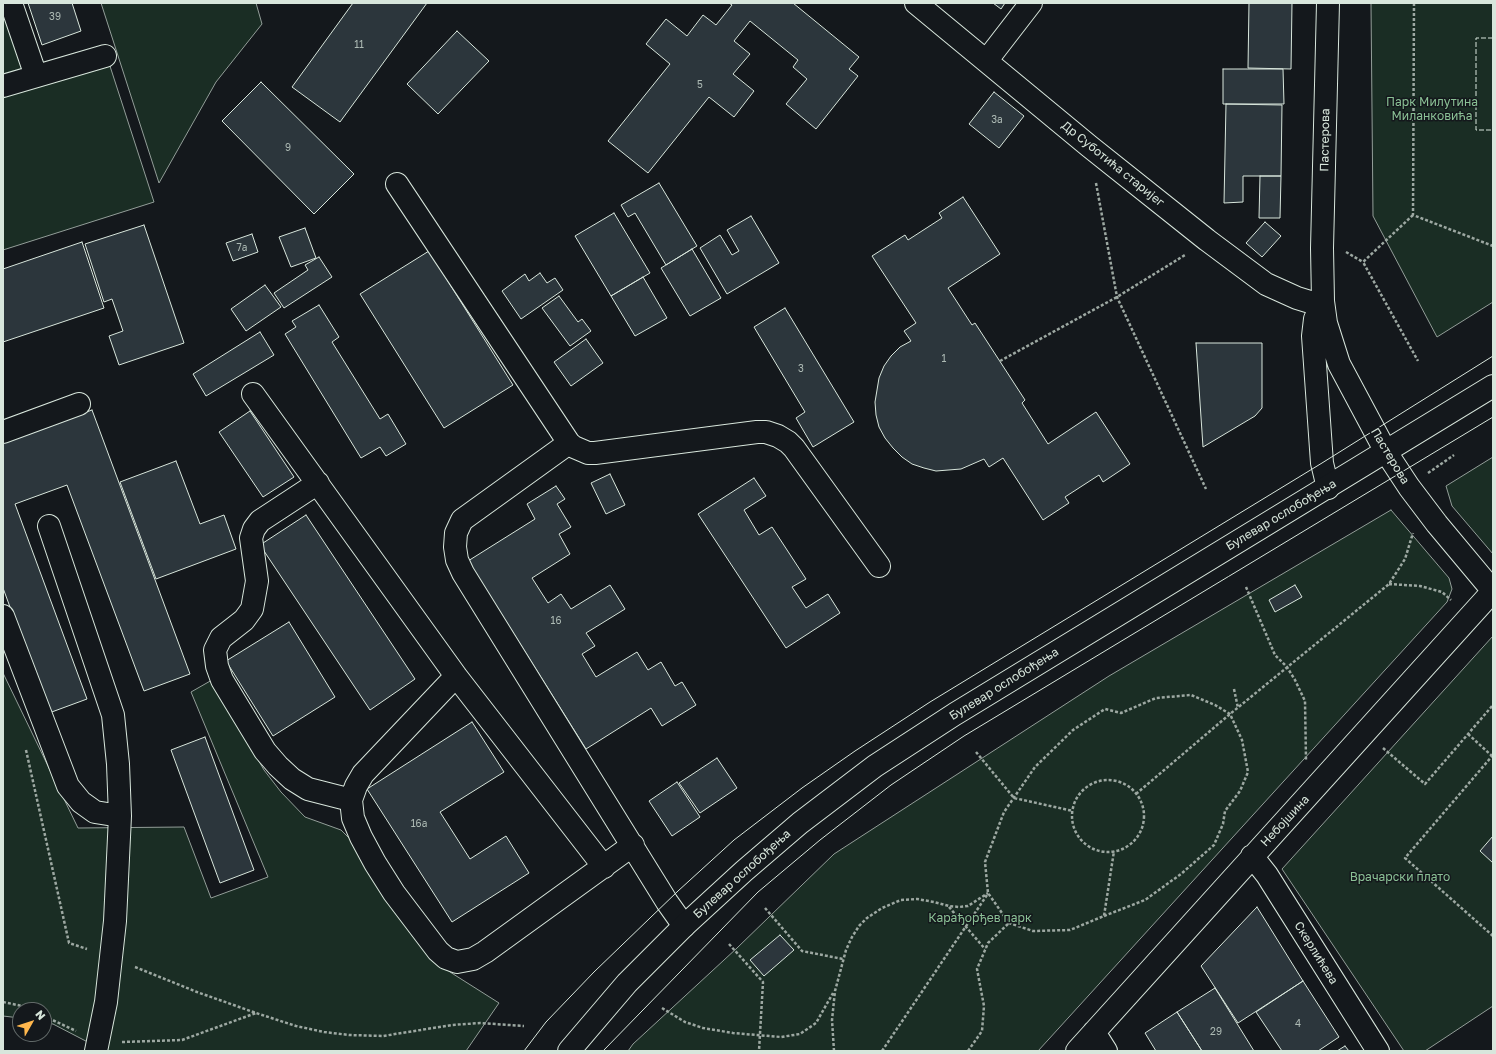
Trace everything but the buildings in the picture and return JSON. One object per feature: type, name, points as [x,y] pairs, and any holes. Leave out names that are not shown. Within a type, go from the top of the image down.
[{"type":"street","points":[[11,3],[36,76]]},
{"type":"street","name":"Др Суботића старијег","points":[[916,3],[987,60],[1089,146],[1207,240],[1266,284],[1297,298],[1310,302],[1323,301]]},
{"type":"street","points":[[987,60],[1031,3]]},
{"type":"street","name":"Пастерова","points":[[1328,3],[1322,248],[1323,301],[1326,323],[1339,364],[1386,452],[1409,487],[1437,524],[1493,591]]},
{"type":"street","points":[[3,86],[105,56]]},
{"type":"street","points":[[397,184],[569,443],[574,447],[588,453],[595,453],[757,432],[766,432],[778,436],[794,448],[879,566]]},
{"type":"street","name":"Пастерова","points":[[1323,301],[1315,319],[1313,336],[1322,455],[1328,488]]},
{"type":"street","name":"Булевар ослобођења","points":[[569,1051],[627,983],[684,926],[744,871],[800,823],[875,766],[954,714],[1234,542],[1328,488],[1493,386]]},
{"type":"street","points":[[253,394],[456,676],[604,867]]},
{"type":"street","points":[[3,432],[79,404]]},
{"type":"street","points":[[569,443],[462,520],[456,533],[455,547],[457,560],[463,573],[684,926]]},
{"type":"street","points":[[318,483],[260,521],[254,529],[251,538],[257,581],[252,609],[244,620],[221,638],[215,650],[217,666],[222,680],[265,751],[278,766],[292,779],[308,789],[351,800]]},
{"type":"street","points":[[49,526],[113,715],[118,764],[120,816],[115,921],[106,1002],[97,1047]]},
{"type":"street","name":"Небојшина","points":[[1077,1051],[1493,591]]},
{"type":"street","points":[[3,616],[68,786],[81,802],[95,812],[120,816]]},
{"type":"street","points":[[456,676],[363,774],[356,786],[351,800],[353,818],[361,837],[394,893],[438,951],[446,958],[457,962],[473,959],[485,952],[633,846]]},
{"type":"street","name":"Скерлићева","points":[[1252,856],[1267,875],[1378,1051]]},
{"type":"street","points":[[1094,1032],[1106,1051]]},
{"type":"path","points":[[1363,262],[1413,214],[1414,3]]},
{"type":"path","points":[[1095,177],[1117,297],[1206,489]]},
{"type":"path","points":[[1413,214],[1493,246]]},
{"type":"path","points":[[1340,249],[1363,262],[1418,361]]},
{"type":"path","points":[[1000,361],[1117,297],[1191,251]]},
{"type":"path","points":[[1136,794],[1230,714],[1389,584],[1405,559],[1415,528]]},
{"type":"path","points":[[1389,584],[1420,586],[1442,592],[1453,603]]},
{"type":"path","points":[[1246,587],[1275,655],[1287,667],[1305,701],[1306,761]]},
{"type":"path","points":[[1234,690],[1238,708]]},
{"type":"path","points":[[1191,695],[1215,705],[1230,714],[1242,740],[1248,772],[1240,791],[1224,811],[1223,824],[1214,845],[1181,874],[1146,900],[1070,930],[1034,931],[1009,923],[988,893],[986,862],[1004,812],[1014,798],[1035,767],[1073,730],[1104,709],[1121,713],[1156,698],[1191,695]]},
{"type":"path","points":[[1383,748],[1425,784],[1493,705]]},
{"type":"path","points":[[1468,734],[1492,755],[1405,858],[1493,936]]},
{"type":"path","points":[[26,750],[69,943],[112,957],[197,992],[296,1026],[349,1035],[383,1036],[480,1023],[524,1026]]},
{"type":"path","points":[[976,752],[1014,798],[1073,811]]},
{"type":"path","points":[[1106,780],[1118,781],[1128,786],[1136,794],[1142,804],[1144,817],[1141,829],[1135,839],[1126,847],[1114,851],[1102,851],[1090,847],[1081,839],[1074,829],[1072,818],[1078,796],[1085,788],[1095,782],[1106,780]]},
{"type":"path","points":[[1104,916],[1114,851]]},
{"type":"path","points":[[834,1051],[832,1020],[835,991],[843,959],[852,937],[867,918],[894,902],[901,900],[934,902],[949,906],[968,906],[988,893]]},
{"type":"path","points":[[882,1051],[988,893]]},
{"type":"path","points":[[949,906],[985,949]]},
{"type":"path","points":[[765,908],[802,951],[843,959]]},
{"type":"path","points":[[968,1051],[982,1031],[984,1006],[977,968],[988,943],[1009,923]]},
{"type":"path","points":[[729,944],[763,982],[758,1051]]},
{"type":"path","points":[[662,1008],[685,1022],[703,1028],[733,1034],[781,1036],[800,1034],[816,1023],[835,991]]},
{"type":"path","points":[[52,1021],[97,1047],[182,1040],[256,1013]]},
{"type":"green space","points":[[101,3],[256,3],[262,24],[216,82],[159,183]]},
{"type":"green space","name":"Парк Милутина Миланковића","points":[[1371,3],[1493,3],[1493,302],[1437,337],[1373,216]]},
{"type":"green space","points":[[3,4],[24,69],[3,76]]},
{"type":"green space","points":[[109,63],[154,202],[3,250],[3,96]]},
{"type":"green space","points":[[1493,457],[1493,554],[1452,506],[1446,486]]},
{"type":"green space","name":"Карађорђев парк","points":[[1391,510],[1449,578],[1452,589],[1447,602],[1038,1051],[628,1051],[633,1044],[737,948],[834,854],[1109,676]]},
{"type":"green space","name":"Врачарски плато","points":[[1493,636],[1493,1006],[1425,1051],[1404,1051],[1282,869]]},
{"type":"green space","points":[[3,673],[78,828],[184,827],[211,898],[268,877],[191,692],[212,680],[264,770],[281,792],[305,817],[341,830],[353,842],[372,878],[411,934],[431,956],[450,972],[499,1003],[466,1051],[105,1051],[52,1024],[52,1002],[12,1002],[12,1017],[3,1016]]},
{"type":"tram line","points":[[524,1051],[546,1022],[594,972],[678,891],[734,840],[802,788],[930,702],[1322,463],[1493,356]]},
{"type":"tram line","points":[[603,1051],[758,892],[820,840],[891,785],[964,736],[1493,417]]},
{"type":"fence","points":[[1493,38],[1476,38],[1476,130],[1493,130]]}]
